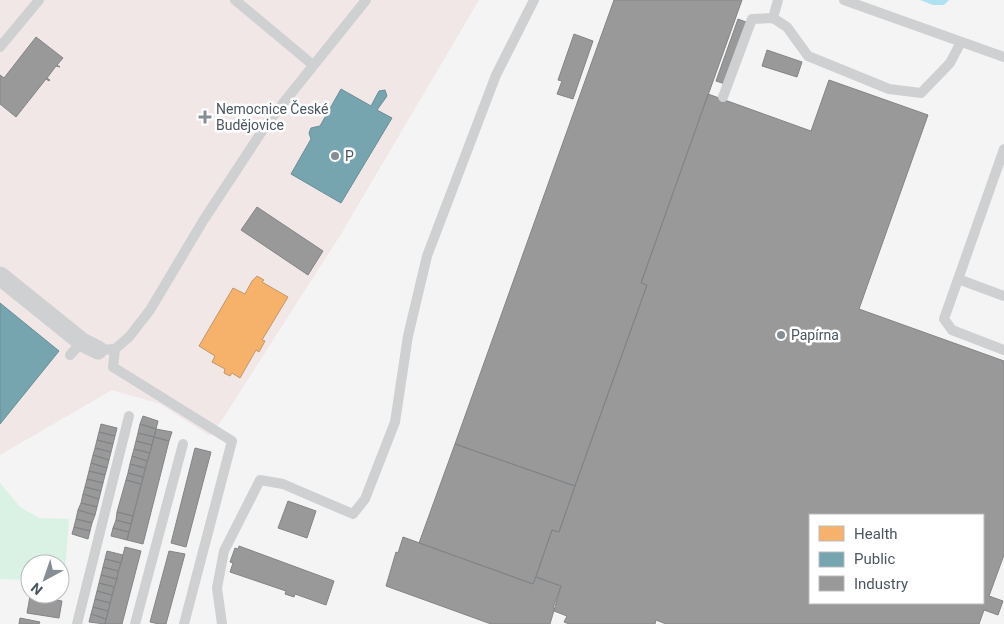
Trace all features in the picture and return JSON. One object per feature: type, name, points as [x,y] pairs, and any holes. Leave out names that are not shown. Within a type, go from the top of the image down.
[{"type":"street","points":[[3,284],[91,349]]},
{"type":"lane","points":[[0,46],[39,0]]},
{"type":"lane","points":[[235,0],[313,65]]},
{"type":"lane","points":[[91,349],[129,337],[150,310],[203,221],[268,122],[366,0]]},
{"type":"lane","points":[[222,624],[217,588],[224,551],[260,480],[283,484],[353,514],[365,499],[395,422],[408,336],[427,256],[496,75],[534,0]]},
{"type":"lane","points":[[773,18],[778,0]]},
{"type":"lane","points":[[844,0],[1004,57]]},
{"type":"lane","points":[[724,97],[752,19],[773,18],[787,27],[808,56],[889,89],[921,93],[950,63],[961,42]]},
{"type":"lane","points":[[1004,149],[944,319],[952,330],[1004,350]]},
{"type":"lane","points":[[958,279],[1004,296]]},
{"type":"lane","points":[[91,349],[113,367],[232,441],[184,624]]},
{"type":"lane","points":[[77,624],[129,416]]},
{"type":"lane","points":[[135,624],[183,444]]},
{"type":"shaded area","name":"Nemocnice České Budějovice","points":[[0,0],[479,0],[341,234],[210,436],[160,404],[112,390],[0,455]]},
{"type":"green space","points":[[0,483],[20,507],[39,518],[69,519],[66,554],[20,554],[20,580],[0,579]]},
{"type":"water","points":[[920,0],[949,0],[944,5],[933,5]]},
{"type":"building: Health","points":[[257,276],[264,280],[262,282],[288,297],[262,340],[265,341],[259,352],[256,350],[240,378],[232,373],[230,376],[224,373],[225,369],[212,362],[215,356],[199,346],[233,288],[245,294]]},
{"type":"building: Public","name":"P","points":[[341,89],[371,106],[379,91],[385,90],[387,96],[377,110],[392,118],[341,203],[291,174],[311,139],[309,133],[311,128],[320,126]]},
{"type":"building: Public","points":[[0,303],[59,351],[0,424]]},
{"type":"building: Industry","points":[[614,0],[742,0],[641,283],[647,285],[575,486],[455,444]]},
{"type":"building: Industry","points":[[738,19],[746,22],[725,84],[716,81]]},
{"type":"building: Industry","points":[[574,34],[593,41],[573,99],[557,94],[562,81],[558,80]]},
{"type":"building: Industry","points":[[36,37],[63,58],[57,65],[60,67],[56,66],[47,78],[50,80],[46,79],[16,117],[0,104],[0,75],[4,78]]},
{"type":"building: Industry","points":[[767,50],[802,62],[797,77],[762,66]]},
{"type":"building: Industry","name":"Papírna","points":[[829,80],[928,115],[859,309],[1004,361],[1004,555],[989,596],[1003,601],[998,615],[984,610],[979,624],[666,624],[656,620],[655,624],[569,624],[564,622],[567,616],[554,611],[555,609],[553,608],[561,586],[536,577],[552,530],[559,532],[647,285],[641,283],[708,94],[811,131]]},
{"type":"building: Industry","points":[[257,207],[323,251],[308,275],[241,230]]},
{"type":"building: Industry","points":[[143,416],[158,421],[156,429],[140,424]]},
{"type":"building: Industry","points":[[101,424],[117,428],[115,436],[99,432]]},
{"type":"building: Industry","points":[[140,424],[156,429],[154,437],[138,433]]},
{"type":"building: Industry","points":[[156,429],[172,432],[169,441],[154,437]]},
{"type":"building: Industry","points":[[99,432],[115,436],[113,444],[97,440]]},
{"type":"building: Industry","points":[[138,433],[154,437],[152,445],[136,441]]},
{"type":"building: Industry","points":[[154,437],[169,441],[143,544],[127,540]]},
{"type":"building: Industry","points":[[97,440],[113,444],[111,452],[95,448]]},
{"type":"building: Industry","points":[[136,441],[152,445],[150,453],[134,449]]},
{"type":"building: Industry","points":[[455,444],[575,486],[559,532],[552,530],[533,584],[419,543]]},
{"type":"building: Industry","points":[[95,448],[111,452],[109,460],[93,455]]},
{"type":"building: Industry","points":[[195,448],[211,452],[186,547],[171,543]]},
{"type":"building: Industry","points":[[134,449],[150,453],[147,461],[132,456]]},
{"type":"building: Industry","points":[[93,455],[109,460],[107,468],[91,463]]},
{"type":"building: Industry","points":[[132,456],[147,461],[145,468],[130,464]]},
{"type":"building: Industry","points":[[91,463],[107,468],[105,475],[89,471]]},
{"type":"building: Industry","points":[[130,464],[145,468],[143,477],[128,473]]},
{"type":"building: Industry","points":[[89,471],[105,475],[103,483],[87,479]]},
{"type":"building: Industry","points":[[128,473],[143,477],[141,484],[126,480]]},
{"type":"building: Industry","points":[[87,479],[103,483],[101,491],[85,487]]},
{"type":"building: Industry","points":[[126,480],[141,484],[133,516],[117,512]]},
{"type":"building: Industry","points":[[85,487],[101,491],[99,499],[83,494]]},
{"type":"building: Industry","points":[[83,494],[99,499],[97,507],[81,503]]},
{"type":"building: Industry","points":[[288,501],[316,511],[307,538],[278,528]]},
{"type":"building: Industry","points":[[81,503],[97,507],[95,515],[78,510]]},
{"type":"building: Industry","points":[[78,510],[95,515],[92,523],[76,519]]},
{"type":"building: Industry","points":[[117,512],[133,516],[131,524],[116,520]]},
{"type":"building: Industry","points":[[76,519],[92,523],[90,531],[74,527]]},
{"type":"building: Industry","points":[[116,520],[131,524],[129,532],[113,528]]},
{"type":"building: Industry","points":[[74,527],[90,531],[88,539],[72,534]]},
{"type":"building: Industry","points":[[113,528],[129,532],[127,540],[111,536]]},
{"type":"building: Industry","points":[[403,537],[533,584],[536,577],[561,586],[550,624],[491,624],[386,586],[396,552],[398,553]]},
{"type":"building: Industry","points":[[239,546],[334,581],[326,605],[295,594],[294,597],[285,594],[286,591],[230,572],[233,563],[230,562],[235,548],[238,549]]},
{"type":"building: Industry","points":[[125,547],[141,551],[122,624],[105,624]]},
{"type":"building: Industry","points":[[107,551],[123,555],[121,563],[105,559]]},
{"type":"building: Industry","points":[[169,551],[185,554],[166,624],[159,624],[150,622]]},
{"type":"building: Industry","points":[[105,559],[121,563],[118,571],[103,567]]},
{"type":"building: Industry","points":[[103,567],[118,571],[117,579],[101,575]]},
{"type":"building: Industry","points":[[101,575],[117,579],[114,587],[99,583]]},
{"type":"building: Industry","points":[[99,583],[114,587],[112,595],[97,591]]},
{"type":"building: Industry","points":[[97,591],[112,595],[110,603],[95,599]]},
{"type":"building: Industry","points":[[95,599],[110,603],[108,611],[93,607]]},
{"type":"building: Industry","points":[[29,604],[61,604],[59,618],[27,613]]},
{"type":"building: Industry","points":[[93,607],[108,611],[106,619],[91,614]]},
{"type":"building: Industry","points":[[91,614],[106,619],[105,624],[89,622]]},
{"type":"building: Industry","points":[[20,618],[40,622],[39,624],[19,624]]},
{"type":"place","name":"Nemocnice České Budějovice","points":[[205,117]]},
{"type":"place","name":"P","points":[[335,156]]},
{"type":"place","name":"Papírna","points":[[781,335]]}]
